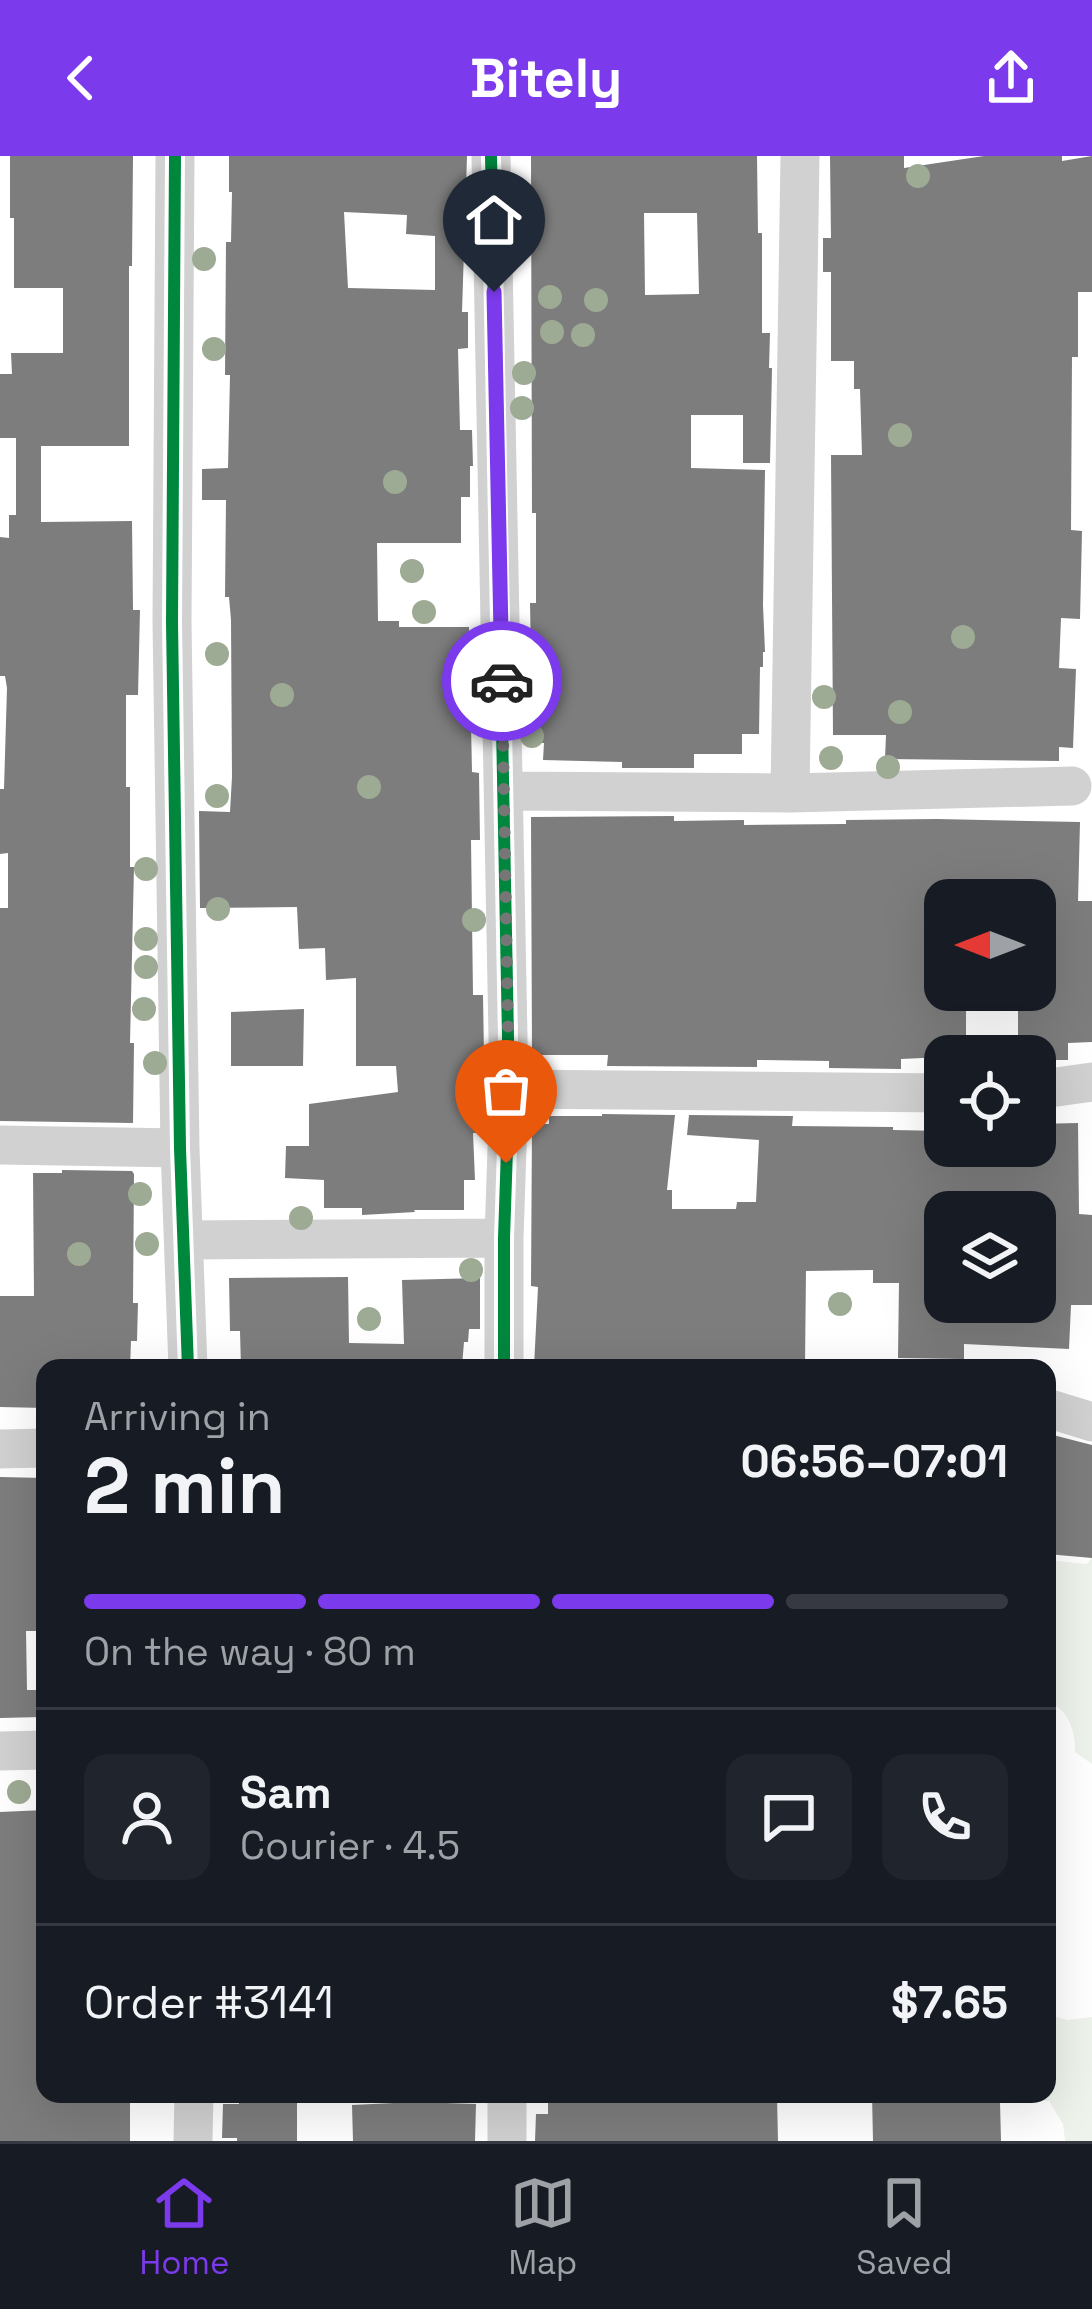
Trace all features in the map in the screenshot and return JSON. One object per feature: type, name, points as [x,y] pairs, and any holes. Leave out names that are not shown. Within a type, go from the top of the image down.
[{"type":"street","points":[[175,156],[172,622],[188,1359]]},
{"type":"street","points":[[491,156],[509,1089],[504,1359]]},
{"type":"street","points":[[790,793],[800,156]]},
{"type":"street","points":[[504,790],[790,793],[1072,785]]},
{"type":"street","points":[[1056,1087],[1092,1082]]},
{"type":"street","points":[[509,1089],[924,1093]]},
{"type":"street","points":[[0,1145],[180,1148]]},
{"type":"street","points":[[185,1240],[504,1238]]},
{"type":"street","points":[[1056,1411],[1092,1422]]},
{"type":"street","points":[[0,1449],[36,1448]]},
{"type":"street","points":[[0,1751],[36,1750]]},
{"type":"street","points":[[194,2103],[194,2141]]},
{"type":"street","points":[[507,2103],[507,2141]]},
{"type":"shaded area","points":[[1092,1557],[1092,1764],[1075,1752],[1069,1722],[1056,1707],[1056,1561],[1087,1564]]},
{"type":"shaded area","points":[[1056,2017],[1092,2017],[1092,2141],[1065,2141],[1063,2124],[1050,2103],[1056,2103]]},
{"type":"building","points":[[10,156],[133,156],[129,446],[41,446],[41,522],[132,521],[133,610],[140,610],[138,695],[126,695],[126,787],[130,787],[130,867],[134,867],[133,1123],[0,1121],[0,908],[8,908],[8,853],[0,854],[7,688],[5,676],[0,676],[0,537],[9,538],[9,515],[16,515],[16,438],[0,438],[0,374],[12,374],[11,353],[63,353],[63,288],[14,288]]},
{"type":"building","points":[[229,156],[467,156],[462,312],[468,312],[468,348],[458,349],[460,430],[472,430],[473,466],[470,497],[461,497],[461,543],[377,543],[378,621],[399,621],[399,627],[469,627],[472,772],[479,773],[480,840],[471,840],[473,995],[483,995],[484,1065],[478,1065],[475,1180],[464,1180],[464,1210],[362,1215],[362,1208],[324,1208],[324,1180],[285,1178],[286,1146],[309,1146],[309,1104],[398,1092],[396,1066],[356,1066],[356,978],[326,980],[325,948],[299,949],[297,907],[200,908],[199,811],[230,812],[232,777],[226,500],[202,500],[202,469],[228,468]],"holes":[[[344,212],[407,215],[406,234],[435,236],[435,290],[348,288]]]},
{"type":"building","points":[[531,156],[757,156],[762,333],[770,333],[772,368],[770,463],[743,463],[743,415],[691,415],[691,468],[765,470],[765,652],[760,667],[759,734],[742,734],[742,754],[694,754],[694,768],[622,768],[622,762],[543,760],[544,743],[535,743],[537,656],[531,656],[530,603],[536,603],[536,513],[532,513]],"holes":[[[644,213],[697,213],[699,294],[645,295]]]},
{"type":"building","points":[[830,156],[904,156],[904,168],[984,156],[1062,156],[1062,161],[1092,156],[1092,292],[1078,292],[1078,357],[1072,357],[1071,530],[1082,531],[1080,619],[1061,618],[1059,668],[1076,669],[1073,748],[1059,747],[1059,761],[885,759],[886,735],[833,735],[831,455],[862,455],[860,389],[854,389],[854,361],[831,361],[831,272],[823,272],[823,238],[831,238]]},
{"type":"building","points":[[674,816],[674,821],[744,820],[744,825],[937,819],[1080,822],[1078,901],[1092,901],[1092,1042],[1068,1043],[1068,1060],[1056,1060],[1056,1035],[1018,1035],[1018,1011],[1056,1011],[1056,879],[924,879],[924,1011],[966,1011],[966,1035],[924,1035],[924,1058],[901,1059],[901,1069],[757,1060],[757,1067],[607,1066],[608,1055],[532,1055],[531,817]]},
{"type":"building","points":[[304,1009],[303,1066],[231,1066],[231,1012]]},
{"type":"building","points":[[675,1115],[667,1190],[672,1190],[672,1209],[736,1209],[737,1202],[756,1202],[759,1140],[687,1135],[689,1115],[793,1116],[792,1126],[924,1131],[924,1167],[1056,1167],[1056,1124],[1078,1123],[1079,1214],[1092,1215],[1092,1305],[1071,1305],[1069,1349],[964,1344],[964,1359],[898,1358],[899,1283],[873,1283],[873,1270],[806,1271],[805,1359],[534,1359],[538,1287],[531,1286],[532,1124],[549,1124],[549,1116]]},
{"type":"building","points":[[33,1173],[134,1174],[137,1341],[131,1341],[130,1359],[36,1359],[36,1408],[0,1407],[0,1296],[34,1296]]},
{"type":"building","points":[[348,1277],[349,1343],[404,1344],[402,1280],[480,1278],[480,1329],[469,1329],[463,1359],[241,1359],[240,1331],[230,1331],[229,1278]]},
{"type":"building","points":[[1056,1436],[1092,1445],[1092,1558],[1056,1555]]},
{"type":"building","points":[[0,1477],[36,1478],[36,1631],[26,1631],[27,1690],[36,1690],[36,1717],[0,1718]]},
{"type":"building","points":[[36,1810],[36,2103],[130,2103],[130,2141],[0,2141],[0,1812]]},
{"type":"building","points":[[297,2103],[297,2141],[222,2138],[223,2104]]},
{"type":"building","points":[[548,2103],[777,2103],[778,2141],[535,2141],[536,2114],[548,2114]]},
{"type":"building","points":[[872,2103],[1000,2103],[1001,2141],[873,2141]]},
{"type":"building","points":[[476,2104],[475,2141],[353,2141],[352,2105]]},
{"type":"cycle path","points":[[175,156],[172,622],[188,1359]]},
{"type":"cycle path","points":[[491,156],[509,1089],[504,1359]]},
{"type":"way so far","points":[[502,681],[509,1089],[506,1163]]},
{"type":"route","points":[[494,292],[502,681]]}]
